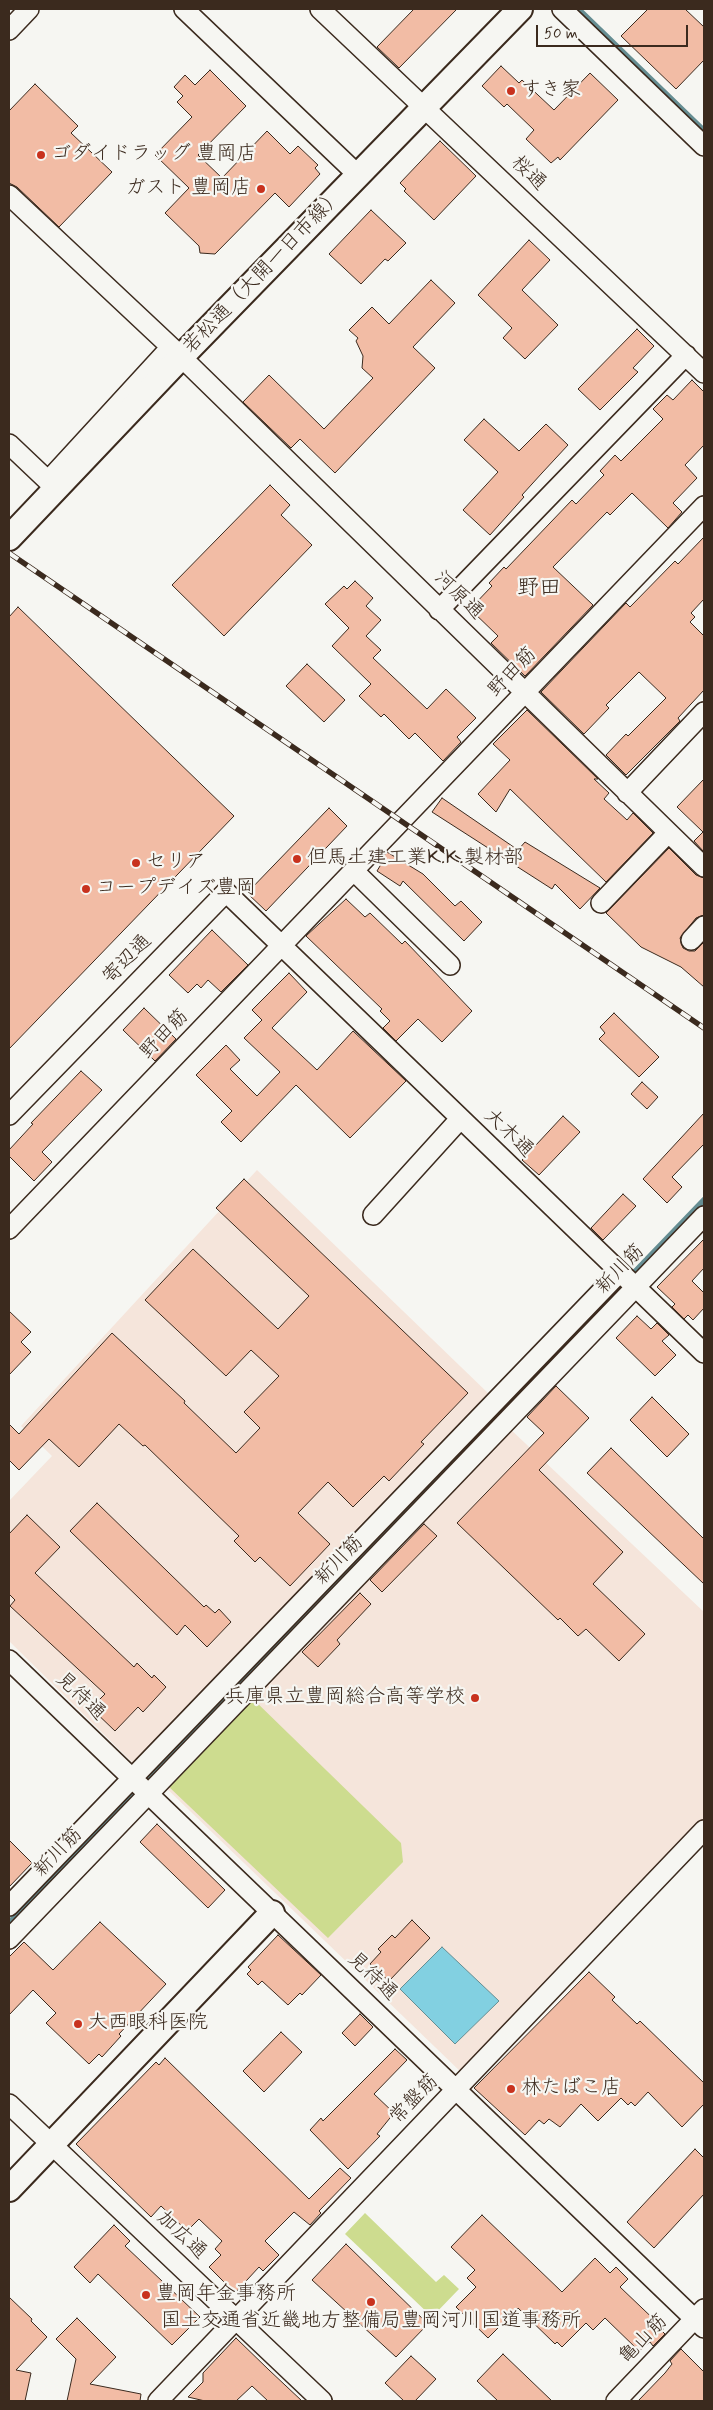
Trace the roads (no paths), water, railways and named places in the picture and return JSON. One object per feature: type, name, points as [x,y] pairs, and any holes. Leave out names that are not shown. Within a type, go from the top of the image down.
[{"type":"street","points":[[9,30],[29,9]]},
{"type":"street","points":[[184,9],[358,175]]},
{"type":"street","name":"桜通","points":[[320,9],[704,373]]},
{"type":"street","name":"若松通（大開一日市線）","points":[[9,538],[176,352],[358,175],[520,9]]},
{"type":"street","points":[[562,9],[704,146]]},
{"type":"street","name":"河原通","points":[[9,195],[176,352],[704,867]]},
{"type":"street","points":[[9,444],[48,481],[176,352]]},
{"type":"street","points":[[440,610],[686,355]]},
{"type":"street","name":"野田筋","points":[[9,1230],[704,506]]},
{"type":"street","points":[[626,793],[704,712]]},
{"type":"street","points":[[601,903],[668,833]]},
{"type":"street","points":[[354,871],[450,965]]},
{"type":"street","name":"寄辺通","points":[[9,1114],[226,892],[281,946]]},
{"type":"street","points":[[691,940],[704,926]]},
{"type":"street","name":"大木通","points":[[281,946],[704,1353]]},
{"type":"street","points":[[373,1215],[460,1119]]},
{"type":"street","name":"新川筋","points":[[9,1939],[704,1216]]},
{"type":"street","name":"新川筋","points":[[9,1906],[620,1272]]},
{"type":"street","name":"見待通","points":[[9,1660],[456,2089],[701,2318]]},
{"type":"street","name":"常盤筋","points":[[158,2401],[704,1830]]},
{"type":"street","points":[[9,2189],[272,1913]]},
{"type":"street","name":"加広通","points":[[9,2104],[322,2401]]},
{"type":"street","name":"亀山筋","points":[[616,2401],[701,2318]]},
{"type":"water","points":[[442,1947],[499,2001],[455,2044],[400,1989]]},
{"type":"waterway","points":[[578,9],[704,131]]},
{"type":"waterway","points":[[9,1923],[704,1200]]},
{"type":"railway","points":[[9,553],[704,1028]]},
{"type":"place","name":"すき家","points":[[511,91]]},
{"type":"place","name":"ゴダイドラッグ 豊岡店","points":[[41,155]]},
{"type":"place","name":"ガスト 豊岡店","points":[[261,189]]},
{"type":"place","name":"但馬土建工業K.K.製材部","points":[[297,859]]},
{"type":"place","name":"セリア","points":[[136,863]]},
{"type":"place","name":"コープデイズ豊岡","points":[[86,889]]},
{"type":"place","name":"兵庫県立豊岡総合高等学校","points":[[475,1698]]},
{"type":"place","name":"大西眼科医院","points":[[78,2024]]},
{"type":"place","name":"林たばこ店","points":[[511,2089]]},
{"type":"place","name":"豊岡年金事務所","points":[[146,2295]]},
{"type":"place","name":"国土交通省近畿地方整備局豊岡河川国道事務所","points":[[371,2302]]},
{"type":"district","name":"野田","points":[[539,589]]}]
